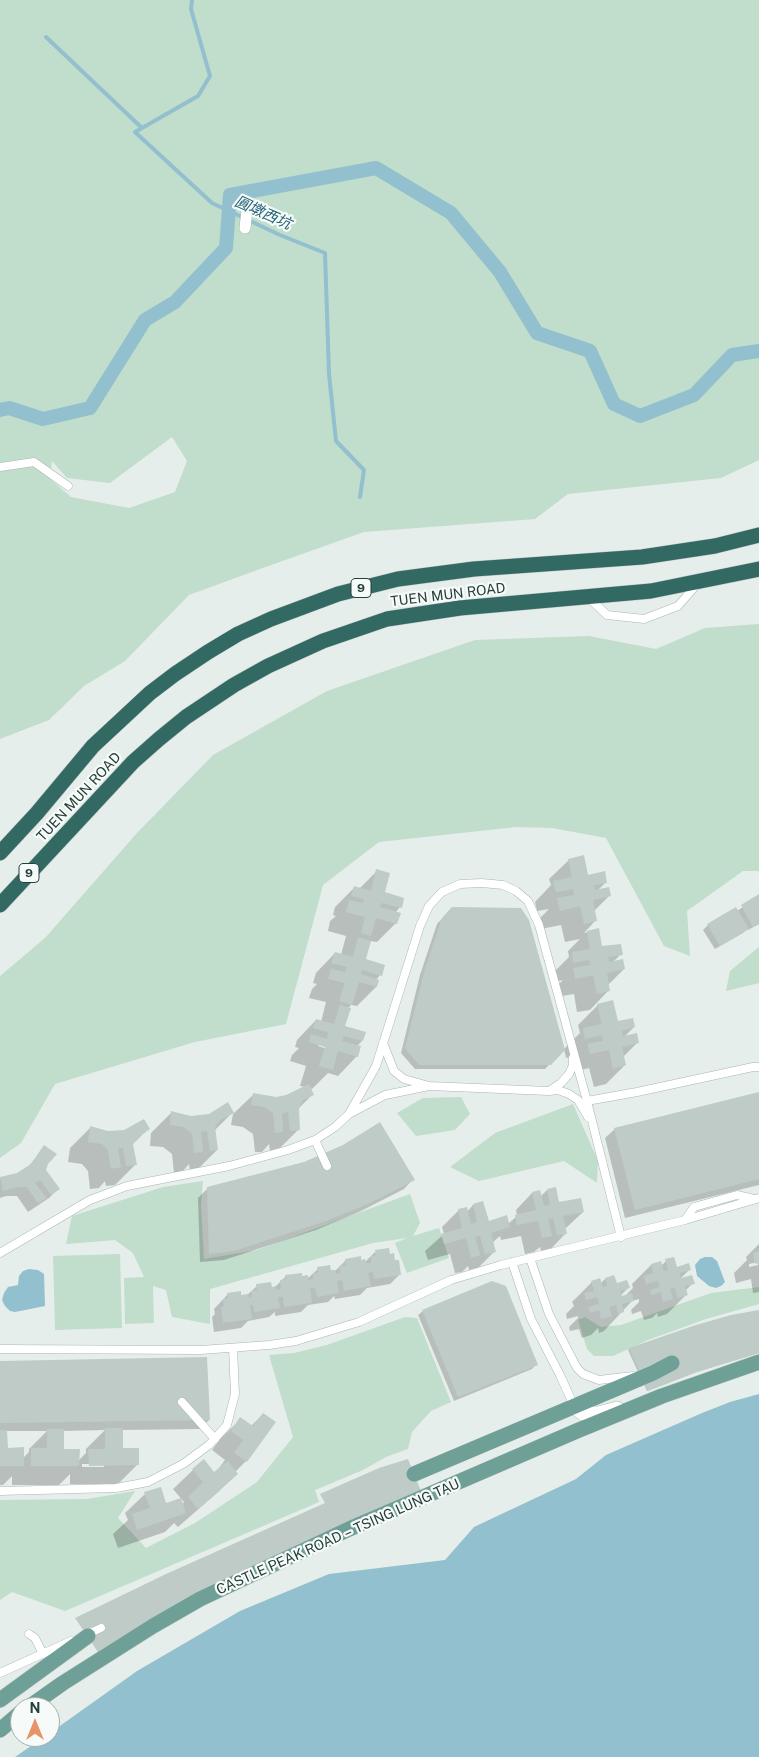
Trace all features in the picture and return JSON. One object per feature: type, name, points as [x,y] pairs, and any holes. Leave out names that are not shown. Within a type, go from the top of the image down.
[{"type":"highway","name":"TUEN MUN ROAD","points":[[0,853],[37,813],[93,746],[150,693],[208,652],[238,634],[271,619],[338,594],[398,579],[474,569],[642,557],[715,546],[759,535]]},
{"type":"highway","name":"TUEN MUN ROAD","points":[[0,904],[134,762],[186,717],[234,685],[268,666],[323,641],[387,619],[460,608],[651,591],[759,569]]},
{"type":"main road","name":"CASTLE PEAK ROAD – TSING LUNG TAU","points":[[43,1697],[153,1626],[200,1599],[251,1574],[384,1514],[662,1396],[759,1362]]},
{"type":"main road","name":"CASTLE PEAK ROAD – TSING LUNG TAU","points":[[414,1474],[653,1373],[672,1363]]},
{"type":"main road","points":[[0,1700],[88,1636]]},
{"type":"main road","points":[[0,1730],[10,1722]]},
{"type":"street","points":[[245,228],[247,210]]},
{"type":"street","name":"CASTLE PEAK ROAD – TSING LUNG TAU","points":[[574,1406],[583,1413],[598,1414],[662,1396]]},
{"type":"lane","points":[[0,467],[34,462],[68,486]]},
{"type":"lane","points":[[588,596],[607,615],[644,618],[678,606],[700,581]]},
{"type":"lane","points":[[350,1114],[376,1066],[420,926],[429,906],[442,892],[460,884],[482,883],[503,886],[516,891],[528,901],[539,925],[572,1041],[621,1237]]},
{"type":"lane","points":[[549,1091],[561,1083],[573,1066],[572,1041]]},
{"type":"lane","points":[[384,1043],[394,1071],[404,1079],[429,1086],[558,1090],[578,1100],[595,1132]]},
{"type":"lane","points":[[587,1101],[759,1067]]},
{"type":"lane","points":[[0,1253],[90,1200],[128,1186],[229,1166],[288,1150],[315,1140],[350,1114],[384,1095],[429,1086]]},
{"type":"lane","points":[[315,1140],[327,1166]]},
{"type":"lane","points":[[0,1349],[201,1350],[296,1341],[328,1333],[359,1322],[451,1280],[512,1262],[621,1237],[757,1199]]},
{"type":"lane","points":[[530,1258],[550,1314],[576,1368],[583,1374],[599,1380],[653,1373]]},
{"type":"lane","points":[[512,1262],[531,1319],[574,1406]]},
{"type":"lane","points":[[0,1491],[116,1488],[148,1482],[183,1464],[209,1445],[227,1425],[235,1394],[233,1348]]},
{"type":"lane","points":[[182,1402],[215,1439]]},
{"type":"lane","points":[[0,1673],[100,1628]]},
{"type":"lane","points":[[30,1634],[35,1638],[43,1654]]},
{"type":"green space","points":[[0,0],[759,0],[759,460],[721,478],[568,494],[535,519],[364,532],[189,595],[125,661],[84,686],[49,720],[0,739]],"holes":[[[172,437],[187,461],[175,492],[129,508],[71,497],[50,479],[52,461],[67,478],[110,483]]]},
{"type":"green space","points":[[759,624],[759,871],[743,871],[687,911],[690,956],[664,946],[606,838],[552,828],[516,827],[379,842],[323,885],[286,1024],[195,1042],[55,1084],[21,1143],[0,1158],[0,976],[45,938],[137,833],[213,755],[327,691],[475,640],[589,636],[656,649],[705,628]]},
{"type":"green space","points":[[759,947],[759,983],[726,991],[730,971]]},
{"type":"green space","points":[[461,1097],[470,1114],[455,1130],[416,1136],[397,1113],[423,1098]]},
{"type":"green space","points":[[573,1104],[598,1161],[597,1183],[564,1161],[479,1181],[450,1167],[495,1133]]},
{"type":"green space","points":[[203,1181],[201,1206],[204,1259],[257,1250],[410,1194],[420,1223],[413,1236],[439,1228],[449,1258],[407,1273],[395,1243],[407,1238],[373,1243],[210,1289],[210,1324],[172,1317],[166,1290],[153,1286],[154,1323],[125,1324],[124,1278],[144,1277],[133,1253],[115,1240],[66,1244],[72,1216],[163,1187]]},
{"type":"green space","points":[[120,1254],[122,1328],[55,1330],[53,1256]]},
{"type":"green space","points":[[759,1287],[759,1304],[706,1319],[648,1340],[613,1356],[594,1356],[587,1349],[578,1320],[585,1317],[601,1327],[621,1325],[711,1293]]},
{"type":"green space","points":[[405,1317],[417,1318],[451,1402],[431,1411],[412,1432],[408,1449],[386,1457],[363,1470],[315,1490],[319,1502],[65,1611],[12,1592],[0,1600],[0,1500],[87,1499],[135,1491],[118,1518],[146,1548],[195,1523],[257,1482],[293,1437],[269,1355],[294,1353],[327,1345]]},
{"type":"water","points":[[712,1257],[717,1261],[725,1282],[721,1286],[716,1288],[709,1286],[697,1276],[695,1265],[700,1259]]},
{"type":"water","points":[[29,1269],[38,1270],[44,1274],[45,1306],[15,1312],[10,1311],[2,1300],[4,1293],[8,1287],[18,1285],[19,1276],[23,1271]]},
{"type":"water","points":[[759,1394],[759,1757],[15,1757],[30,1747],[60,1747],[60,1726],[137,1671],[240,1611],[329,1574],[445,1560],[474,1527],[576,1479],[606,1455],[730,1402]]},
{"type":"building","points":[[584,855],[588,875],[605,871],[607,883],[594,885],[595,890],[609,887],[611,896],[593,900],[597,921],[584,924],[580,906],[560,911],[557,898],[574,895],[573,889],[556,892],[553,881],[572,877],[568,859]]},
{"type":"building","points":[[376,869],[390,873],[385,892],[404,898],[402,908],[381,903],[380,907],[401,913],[397,924],[376,918],[371,936],[361,933],[365,917],[346,912],[349,900],[363,903],[364,899],[351,896],[354,886],[371,891]]},
{"type":"building","points":[[759,894],[759,923],[753,927],[741,905]]},
{"type":"building","points":[[452,907],[521,908],[529,920],[565,1050],[551,1065],[419,1065],[405,1048],[425,969],[442,918]]},
{"type":"building","points":[[736,907],[749,929],[720,946],[707,924]]},
{"type":"building","points":[[599,928],[602,946],[621,944],[623,955],[608,957],[609,962],[623,959],[625,969],[607,973],[610,991],[597,994],[593,975],[575,979],[573,968],[590,965],[589,960],[573,963],[572,952],[590,949],[587,931]]},
{"type":"building","points":[[358,937],[371,941],[366,959],[385,965],[382,976],[362,970],[361,974],[379,980],[377,987],[359,982],[352,1005],[339,1001],[345,983],[328,979],[331,969],[345,972],[347,967],[331,963],[335,952],[353,957]]},
{"type":"building","points":[[613,1000],[618,1021],[633,1018],[635,1027],[622,1031],[623,1036],[637,1033],[639,1043],[622,1047],[626,1065],[613,1069],[609,1050],[590,1054],[587,1044],[603,1041],[602,1035],[585,1039],[583,1028],[602,1024],[597,1004]]},
{"type":"building","points":[[340,1005],[351,1008],[345,1026],[366,1032],[363,1041],[344,1036],[342,1041],[361,1046],[358,1057],[338,1051],[333,1070],[319,1066],[325,1047],[309,1042],[311,1034],[327,1039],[328,1032],[313,1028],[316,1019],[334,1024]]},
{"type":"building","points":[[309,1084],[314,1095],[303,1100],[299,1108],[300,1130],[290,1131],[288,1112],[282,1113],[283,1132],[275,1133],[273,1113],[264,1107],[251,1105],[253,1093],[276,1097],[286,1095]]},
{"type":"building","points":[[759,1092],[759,1179],[635,1210],[614,1128]]},
{"type":"building","points":[[228,1102],[234,1113],[220,1120],[215,1127],[218,1150],[210,1151],[207,1131],[201,1132],[203,1152],[194,1153],[192,1134],[184,1127],[170,1125],[171,1111],[191,1116],[209,1114]]},
{"type":"building","points":[[144,1119],[150,1129],[133,1144],[137,1165],[126,1166],[123,1148],[118,1149],[121,1167],[111,1169],[108,1150],[102,1144],[88,1142],[90,1126],[108,1131],[124,1130]]},
{"type":"building","points":[[380,1122],[415,1180],[370,1203],[326,1221],[234,1251],[209,1254],[207,1187],[304,1162],[343,1145]]},
{"type":"building","points":[[44,1145],[57,1154],[48,1164],[46,1170],[60,1189],[51,1195],[40,1180],[35,1183],[47,1198],[38,1203],[27,1187],[17,1187],[3,1191],[0,1177],[17,1173],[31,1164]]},
{"type":"building","points":[[556,1187],[559,1202],[581,1198],[584,1212],[563,1216],[567,1234],[557,1235],[553,1218],[548,1219],[552,1236],[542,1238],[538,1221],[517,1225],[515,1215],[536,1210],[532,1192],[540,1190],[544,1206],[550,1205],[547,1189]]},
{"type":"building","points":[[483,1201],[489,1221],[507,1215],[510,1227],[491,1233],[496,1252],[485,1254],[480,1236],[475,1237],[480,1255],[471,1258],[466,1238],[444,1244],[441,1234],[462,1228],[458,1209],[467,1207],[471,1224],[477,1222],[473,1204]]},
{"type":"building","points":[[389,1248],[390,1254],[394,1253],[395,1260],[399,1260],[401,1275],[374,1279],[373,1272],[368,1273],[371,1286],[344,1291],[342,1280],[337,1281],[339,1293],[317,1297],[315,1288],[310,1288],[312,1303],[284,1307],[283,1297],[278,1297],[280,1308],[254,1312],[253,1305],[250,1305],[252,1319],[223,1323],[221,1307],[224,1306],[223,1299],[228,1298],[227,1293],[241,1291],[241,1295],[248,1294],[249,1298],[252,1297],[251,1291],[257,1290],[256,1284],[271,1282],[272,1287],[276,1286],[276,1290],[281,1289],[280,1280],[286,1279],[285,1275],[302,1273],[302,1276],[308,1275],[308,1280],[313,1279],[313,1274],[318,1273],[317,1267],[330,1265],[331,1270],[335,1270],[336,1274],[341,1273],[339,1266],[346,1265],[345,1259],[361,1256],[361,1260],[365,1259],[366,1263],[371,1263],[371,1256],[376,1255],[375,1250]]},
{"type":"building","points":[[759,1251],[759,1263],[755,1264],[753,1253]]},
{"type":"building","points":[[674,1257],[677,1267],[689,1263],[691,1270],[679,1273],[681,1278],[692,1275],[695,1284],[685,1286],[688,1295],[677,1298],[675,1288],[670,1289],[673,1299],[663,1302],[661,1292],[651,1295],[650,1290],[660,1287],[658,1281],[646,1284],[644,1276],[653,1273],[651,1264],[661,1261],[664,1271],[668,1270],[665,1259]]},
{"type":"building","points":[[614,1275],[617,1283],[627,1280],[630,1288],[620,1291],[622,1296],[632,1293],[634,1301],[622,1304],[624,1312],[618,1314],[616,1305],[609,1307],[612,1316],[601,1319],[599,1310],[590,1313],[588,1307],[599,1304],[597,1297],[586,1300],[584,1293],[594,1291],[591,1281],[600,1278],[603,1287],[607,1286],[605,1278]]},
{"type":"building","points":[[492,1281],[506,1286],[538,1365],[458,1397],[422,1310]]},
{"type":"building","points":[[759,1310],[759,1353],[699,1371],[648,1391],[629,1348],[696,1325],[731,1315]]},
{"type":"building","points":[[207,1357],[210,1420],[0,1423],[0,1361]]},
{"type":"building","points":[[263,1413],[276,1422],[247,1462],[234,1453],[243,1440],[231,1431],[240,1417],[253,1426]]},
{"type":"building","points":[[105,1428],[123,1428],[123,1448],[139,1448],[139,1465],[89,1466],[88,1449],[105,1449]]},
{"type":"building","points":[[47,1429],[64,1429],[64,1449],[80,1449],[79,1466],[31,1466],[31,1448],[47,1448]]},
{"type":"building","points":[[0,1430],[7,1430],[8,1448],[24,1447],[24,1466],[0,1466]]},
{"type":"building","points":[[204,1459],[214,1472],[228,1461],[238,1474],[198,1509],[188,1497],[203,1482],[192,1469]]},
{"type":"building","points":[[408,1459],[423,1496],[100,1655],[75,1618],[166,1574],[325,1503],[320,1494],[379,1468]]},
{"type":"building","points":[[161,1487],[166,1503],[181,1498],[186,1513],[137,1530],[132,1514],[150,1508],[144,1492]]},
{"type":"waterway","name":"圓墩西坑","points":[[192,0],[191,9],[210,76],[198,96],[135,132],[212,203],[280,235],[325,253],[329,374],[336,441],[364,470],[360,497]]},
{"type":"waterway","points":[[46,37],[142,128]]},
{"type":"waterway","points":[[0,410],[9,408],[43,419],[90,408],[145,320],[175,302],[226,248],[230,195],[376,168],[451,213],[500,272],[537,333],[590,351],[614,404],[640,416],[694,395],[732,355],[759,351]]},
{"type":"tunnel","points":[[672,1363],[759,1334]]},
{"type":"tunnel","points":[[88,1636],[192,1578],[260,1544],[414,1474]]}]
